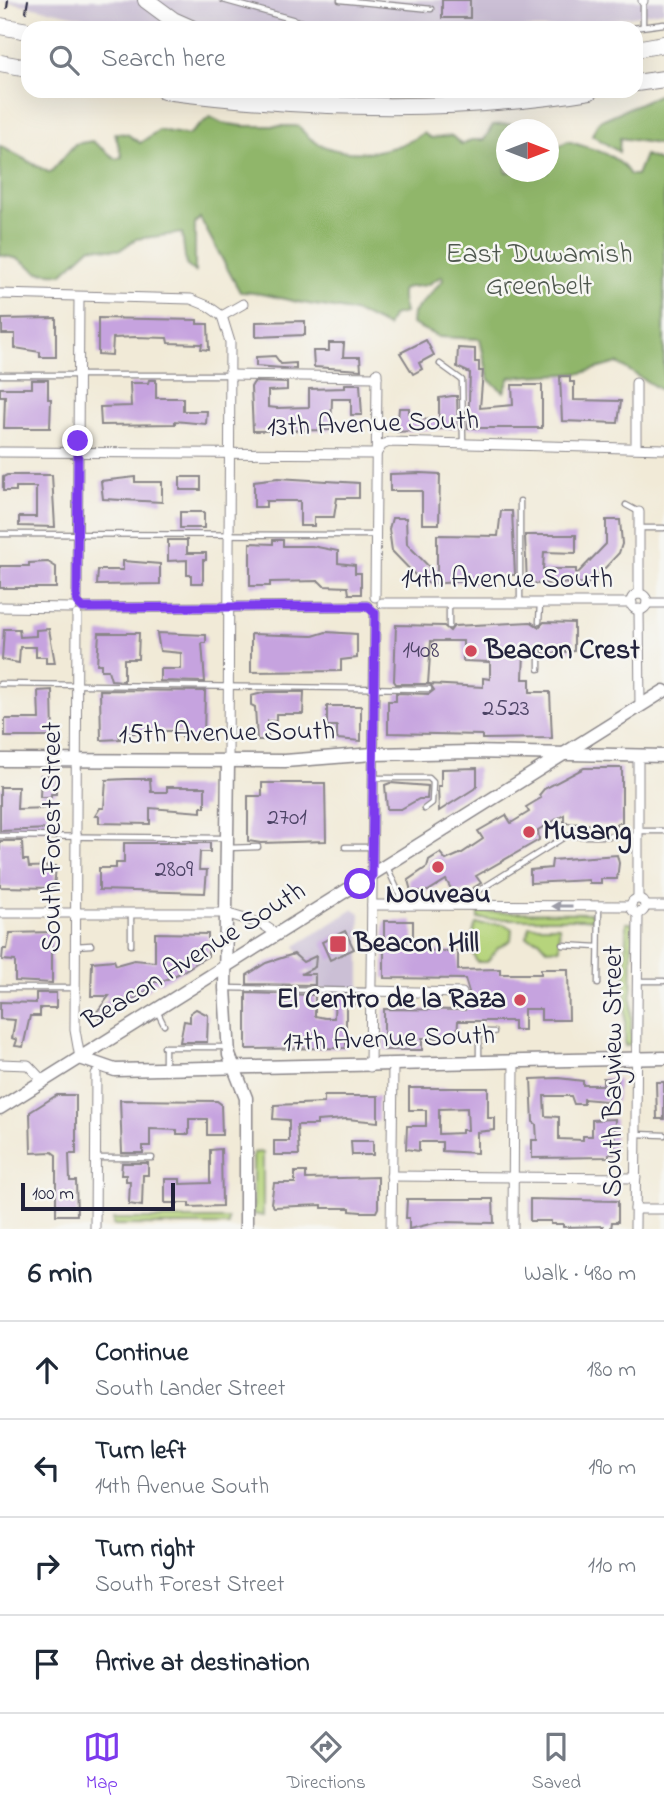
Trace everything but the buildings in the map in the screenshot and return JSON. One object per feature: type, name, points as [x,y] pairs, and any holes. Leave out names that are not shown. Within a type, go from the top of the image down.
[{"type":"highway","points":[[146,0],[175,21]]},
{"type":"highway","points":[[0,26],[21,30]]},
{"type":"highway","points":[[643,48],[664,44]]},
{"type":"highway","points":[[0,63],[21,67]]},
{"type":"highway","points":[[643,82],[664,79]]},
{"type":"highway","points":[[226,98],[364,107],[547,98]]},
{"type":"main road","name":"Beacon Avenue South","points":[[0,1108],[372,877],[640,706],[663,695]]},
{"type":"main road","name":"15th Avenue South","points":[[0,760],[228,762],[319,753],[664,756]]},
{"type":"main road","points":[[228,762],[225,988],[233,1068],[246,1098],[246,1229]]},
{"type":"main road","points":[[80,1058],[96,1074]]},
{"type":"main road","name":"17th Avenue South","points":[[80,1058],[115,1070],[165,1070],[664,1058]]},
{"type":"main road","name":"17th Avenue South","points":[[96,1074],[112,1074],[115,1070]]},
{"type":"street","points":[[0,294],[191,299],[222,316],[229,333],[230,375],[228,762]]},
{"type":"street","name":"South Forest Street","points":[[79,297],[75,1030],[80,1058]]},
{"type":"street","points":[[222,316],[243,304]]},
{"type":"street","points":[[230,375],[377,375],[375,535],[380,611],[375,613]]},
{"type":"street","points":[[636,383],[636,447]]},
{"type":"street","name":"13th Avenue South","points":[[0,452],[376,454],[382,445],[389,442],[664,449]]},
{"type":"street","points":[[639,512],[639,594],[645,596],[639,605],[640,706]]},
{"type":"street","points":[[370,1067],[372,877],[373,847],[378,825],[373,778],[375,613],[367,606],[369,600],[379,600]]},
{"type":"street","name":"14th Avenue South","points":[[379,600],[449,603],[664,603]]},
{"type":"street","name":"14th Avenue South","points":[[0,607],[367,606]]},
{"type":"street","name":"South Bayview Street","points":[[635,1229],[638,756]]},
{"type":"street","points":[[372,905],[664,906]]},
{"type":"street","points":[[0,913],[225,913],[262,924],[277,934]]},
{"type":"street","points":[[370,991],[462,993]]},
{"type":"street","points":[[513,1229],[514,1061]]},
{"type":"street","points":[[0,1065],[28,1065],[43,1082]]},
{"type":"street","points":[[391,1229],[393,1066]]},
{"type":"street","points":[[95,1229],[96,1074]]},
{"type":"street","points":[[391,1176],[636,1178]]},
{"type":"street","points":[[635,1209],[664,1209]]},
{"type":"lane","points":[[223,0],[299,21]]},
{"type":"lane","points":[[340,0],[431,9]]},
{"type":"lane","points":[[643,0],[643,25],[664,24]]},
{"type":"lane","points":[[440,364],[463,380],[463,442]]},
{"type":"lane","points":[[0,375],[230,375]]},
{"type":"lane","points":[[520,501],[520,603]]},
{"type":"lane","points":[[626,505],[639,512]]},
{"type":"lane","points":[[640,528],[664,528]]},
{"type":"lane","points":[[0,534],[375,535]]},
{"type":"lane","points":[[449,603],[449,626]]},
{"type":"lane","points":[[539,622],[540,603]]},
{"type":"lane","points":[[539,650],[539,669]]},
{"type":"lane","points":[[0,684],[429,689]]},
{"type":"lane","points":[[373,778],[431,779],[432,803],[424,809]]},
{"type":"lane","points":[[463,906],[470,896],[566,836],[664,831]]},
{"type":"lane","points":[[0,836],[76,836],[227,843],[258,847]]},
{"type":"lane","points":[[345,847],[373,847]]},
{"type":"lane","points":[[387,867],[399,893],[399,905]]},
{"type":"lane","points":[[598,984],[599,907]]},
{"type":"lane","points":[[131,914],[131,945]]},
{"type":"lane","points":[[75,946],[91,945]]},
{"type":"lane","points":[[563,945],[598,947]]},
{"type":"lane","points":[[637,981],[664,981]]},
{"type":"lane","points":[[0,988],[75,988]]},
{"type":"lane","points":[[225,988],[370,991]]},
{"type":"lane","points":[[158,1010],[164,1024]]},
{"type":"lane","points":[[479,1062],[479,1036],[483,1032],[494,1032]]},
{"type":"lane","points":[[165,1070],[165,1049],[229,1047]]},
{"type":"lane","points":[[637,1134],[664,1135]]},
{"type":"lane","points":[[96,1158],[152,1158]]},
{"type":"shaded area","points":[[0,0],[664,0],[664,11],[603,21],[101,21]]},
{"type":"shaded area","points":[[354,909],[360,913],[360,1008],[330,1008],[330,989],[316,989],[315,975],[310,974],[295,946]]},
{"type":"green space","points":[[658,95],[664,95],[664,145],[620,138],[619,152],[592,135],[599,121]]},
{"type":"green space","name":"East Duwamish Greenbelt","points":[[210,117],[222,123],[243,126],[299,126],[310,138],[324,146],[359,152],[394,147],[423,133],[431,138],[452,136],[462,145],[471,140],[484,140],[493,125],[496,125],[496,182],[559,182],[559,146],[568,141],[610,156],[630,175],[637,175],[645,155],[664,163],[664,392],[617,363],[582,373],[510,377],[504,392],[489,380],[480,339],[439,337],[412,324],[413,313],[443,280],[442,276],[426,285],[404,288],[402,295],[405,313],[392,316],[387,327],[351,311],[240,292],[200,218],[195,223],[195,272],[186,265],[182,233],[136,239],[120,250],[91,247],[62,274],[38,272],[19,259],[0,255],[0,146],[50,173],[75,144],[92,141],[116,159],[122,157],[115,133],[127,134],[140,143],[159,130],[188,135]]},
{"type":"green space","points":[[478,912],[592,913],[593,919],[478,919]]},
{"type":"green space","points":[[626,923],[632,923],[631,1044],[625,1046]]},
{"type":"green space","points":[[476,924],[504,924],[512,929],[511,940],[498,948],[487,962],[477,962],[475,958],[473,943]]},
{"type":"green space","points":[[529,926],[559,926],[560,948],[547,949],[539,940],[527,937]]},
{"type":"green space","points":[[263,1152],[263,1216],[253,1214],[253,1153]]},
{"type":"green space","points":[[113,1219],[228,1219],[228,1225],[113,1225]]},
{"type":"tram line","points":[[7,8],[8,0]]},
{"type":"tram line","points":[[26,12],[28,0]]},
{"type":"place","name":"Beacon Crest","points":[[471,651]]},
{"type":"place","name":"Musang","points":[[529,832]]},
{"type":"place","name":"Nouveau","points":[[438,867]]},
{"type":"place","name":"Beacon Hill","points":[[338,944]]},
{"type":"place","name":"El Centro de la Raza","points":[[520,1000]]},
{"type":"route","points":[[78,441],[77,602],[83,605],[83,608],[367,606],[369,611],[375,613],[372,877],[360,884]]}]
